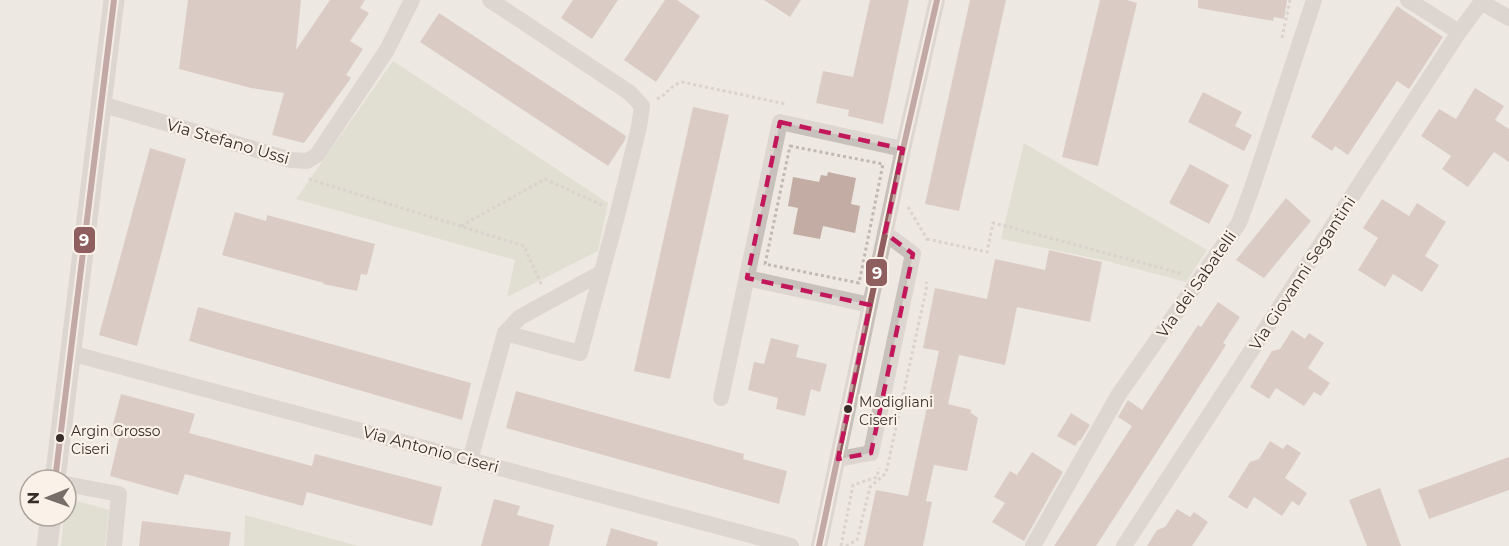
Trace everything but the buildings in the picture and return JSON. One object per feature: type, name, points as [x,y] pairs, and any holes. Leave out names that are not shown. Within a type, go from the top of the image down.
[{"type":"street","points":[[56,468],[114,0]]},
{"type":"street","name":"Via Stefano Ussi","points":[[101,104],[291,160],[307,161],[317,155],[387,50],[412,0]]},
{"type":"street","points":[[490,0],[630,93],[642,106],[618,212],[580,353],[505,333]]},
{"type":"street","points":[[819,546],[937,0]]},
{"type":"street","name":"Via dei Sabatelli","points":[[1033,546],[1119,394],[1239,223],[1314,0]]},
{"type":"street","points":[[1408,0],[1459,33]]},
{"type":"street","name":"Via Giovanni Segantini","points":[[1124,546],[1482,1],[1509,18]]},
{"type":"street","points":[[721,398],[780,122],[903,149]]},
{"type":"street","points":[[838,459],[871,453],[913,255],[885,233]]},
{"type":"street","points":[[470,460],[505,333],[519,318],[601,273]]},
{"type":"street","points":[[747,278],[870,305]]},
{"type":"street","name":"Via Antonio Ciseri","points":[[70,353],[791,546]]},
{"type":"street","points":[[78,486],[119,494],[114,546]]},
{"type":"street","points":[[47,546],[49,528]]},
{"type":"path","points":[[658,99],[674,84],[682,82],[791,105]]},
{"type":"path","points":[[790,146],[883,164],[859,283],[765,264],[790,146]]},
{"type":"path","points":[[302,162],[303,172],[310,179],[524,246],[549,301]]},
{"type":"path","points":[[462,226],[546,179],[618,212]]},
{"type":"path","points":[[927,239],[987,252],[993,224],[1200,279]]},
{"type":"highlighted area","points":[[780,122],[903,149],[885,233],[913,254],[871,453],[838,459],[870,305],[747,278]]},
{"type":"green space","points":[[393,61],[608,203],[598,251],[507,297],[515,260],[296,199]]},
{"type":"green space","points":[[1024,143],[1207,250],[1186,282],[1103,260],[1001,239]]},
{"type":"green space","points":[[78,501],[109,510],[105,546],[61,546],[63,528],[78,528]]},
{"type":"green space","points":[[245,515],[358,546],[244,546]]},
{"type":"transit line","name":"9","points":[[56,468],[114,0]]},
{"type":"transit line","name":"9","points":[[819,546],[937,0]]},
{"type":"place","name":"Modigliani Ciseri","points":[[848,409]]},
{"type":"place","name":"Argin Grosso Ciseri","points":[[60,438]]}]
